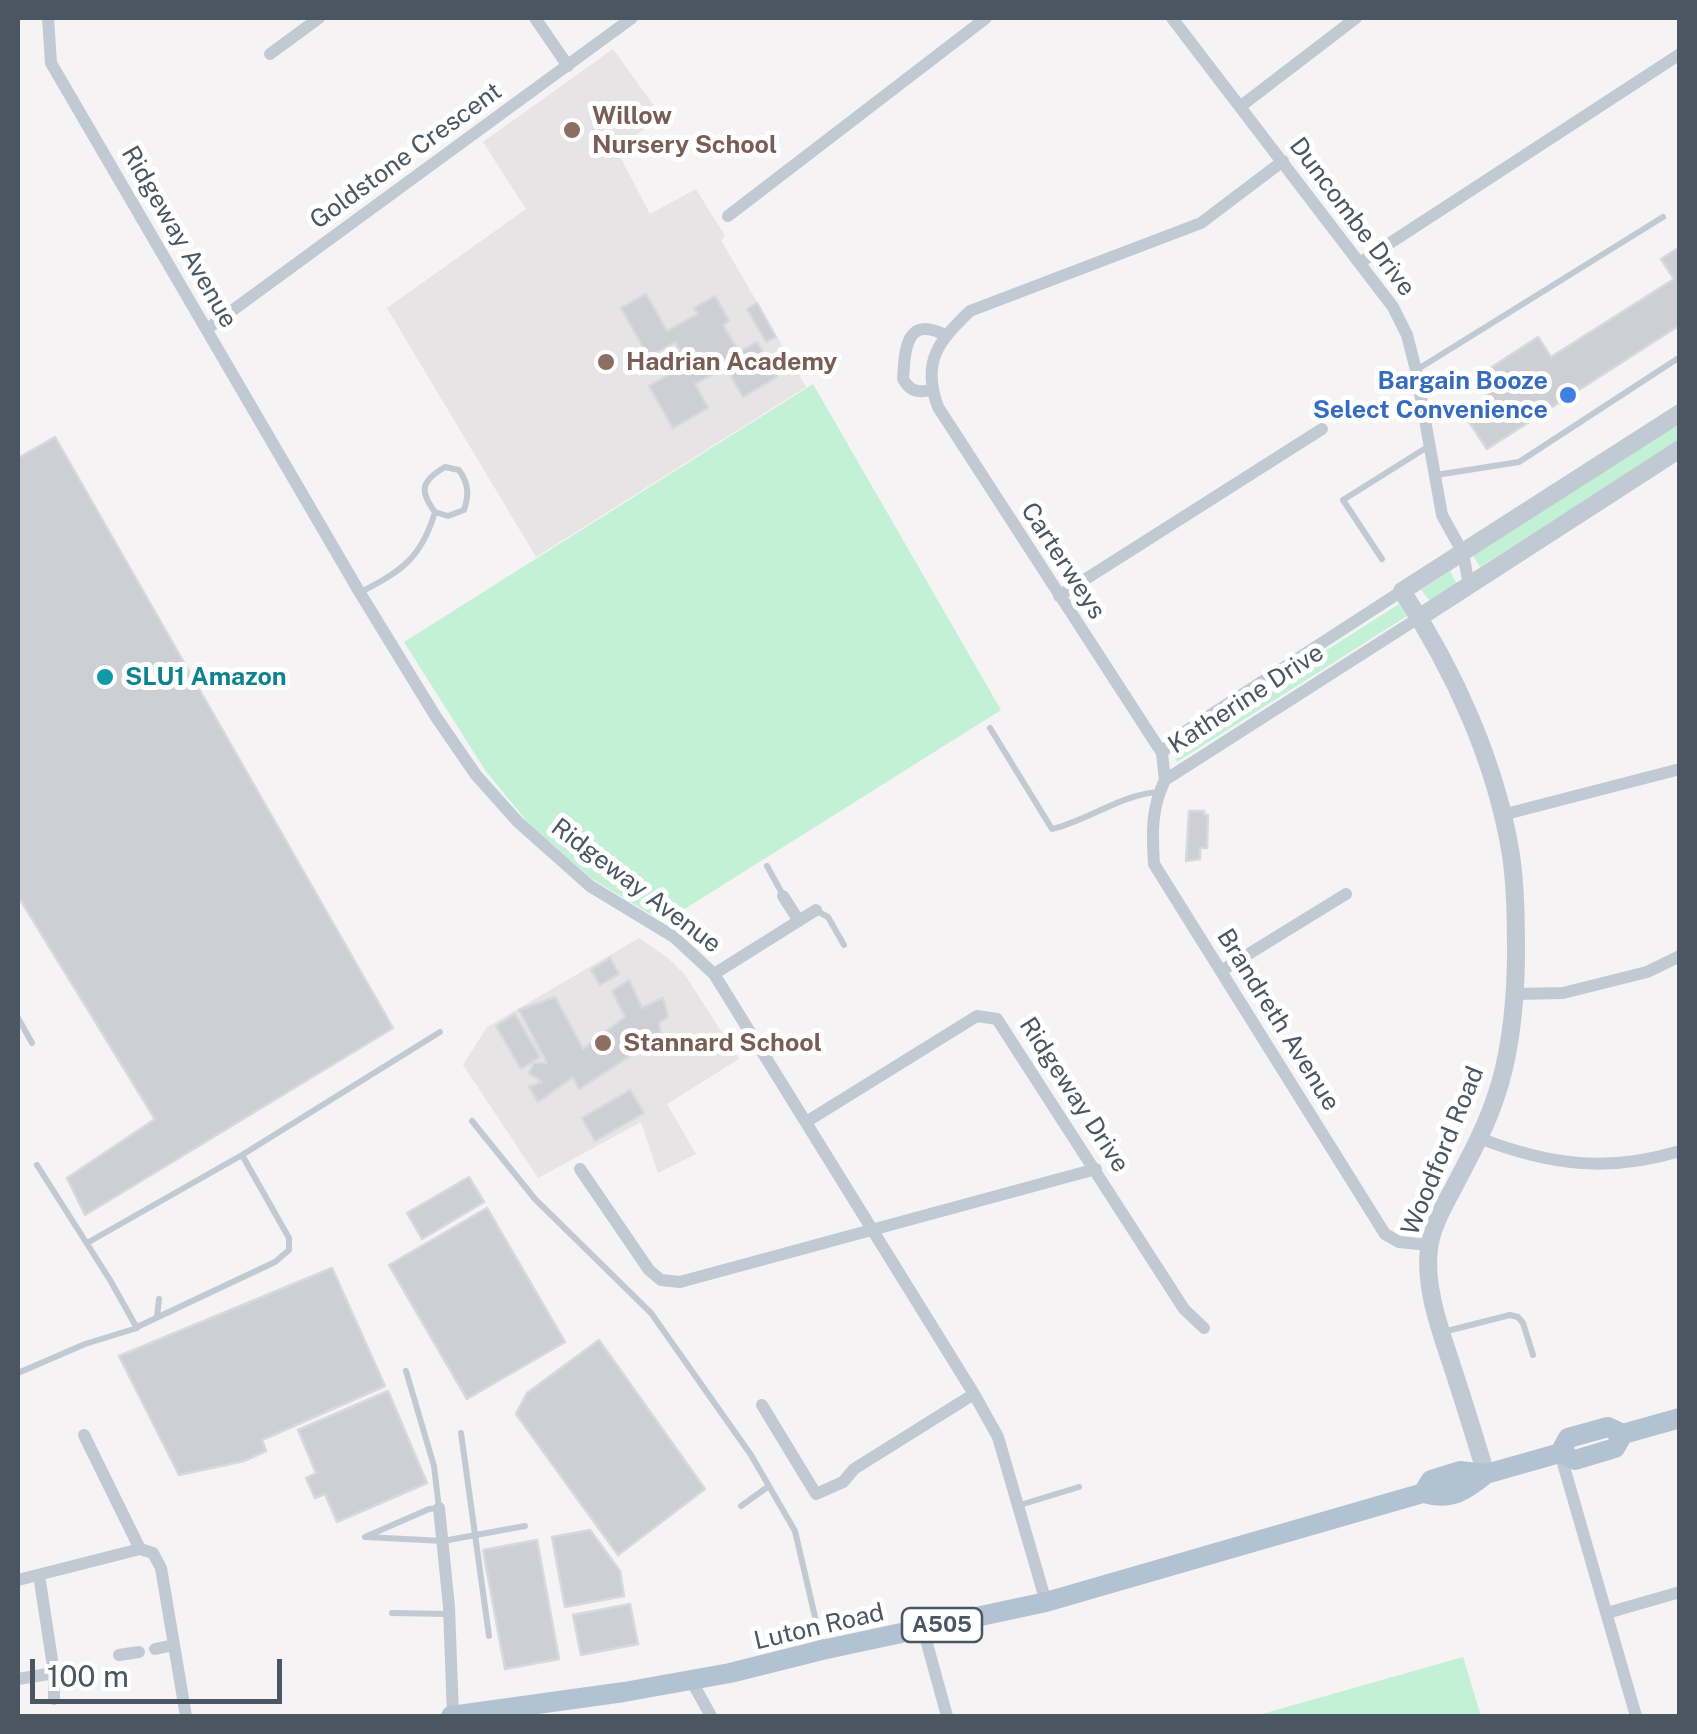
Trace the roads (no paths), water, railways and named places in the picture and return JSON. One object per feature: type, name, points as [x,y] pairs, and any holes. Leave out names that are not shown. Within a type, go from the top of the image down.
[{"type":"main road","name":"Luton Road","points":[[452,1716],[691,1680],[1046,1602],[1424,1493],[1431,1480],[1460,1471],[1486,1474],[1560,1453],[1575,1460],[1583,1458],[1615,1448],[1624,1434],[1680,1418]]},
{"type":"street","name":"Ridgeway Avenue","points":[[48,18],[50,63],[360,593],[476,775],[518,822],[590,886],[674,938],[714,974],[998,1437],[1046,1602]]},
{"type":"street","points":[[270,54],[320,18]]},
{"type":"street","points":[[535,18],[568,66]]},
{"type":"street","name":"Goldstone Crescent","points":[[207,330],[632,18]]},
{"type":"street","points":[[728,216],[986,18]]},
{"type":"street","name":"Duncombe Drive","points":[[1172,18],[1394,307],[1416,370],[1442,515],[1462,553],[1469,585]]},
{"type":"street","points":[[1241,106],[1356,18]]},
{"type":"street","points":[[1361,262],[1680,54]]},
{"type":"street","name":"Carterweys","points":[[1162,754],[938,407],[931,390],[916,391],[903,379],[909,337],[916,330],[930,328],[945,335],[970,312],[1201,223],[1282,161]]},
{"type":"street","points":[[931,390],[934,360],[945,335]]},
{"type":"street","name":"Katherine Drive","points":[[1162,786],[1162,754],[1174,738],[1680,413]]},
{"type":"street","points":[[1059,596],[1322,429]]},
{"type":"street","name":"Katherine Drive","points":[[1162,786],[1680,449]]},
{"type":"street","points":[[1402,590],[1420,617]]},
{"type":"street","name":"Woodford Road","points":[[1420,617],[1459,693],[1488,763],[1511,857],[1516,929],[1516,994],[1511,1037],[1497,1093],[1429,1245],[1428,1275],[1442,1332],[1486,1474]]},
{"type":"street","points":[[1502,815],[1680,769]]},
{"type":"street","name":"Brandreth Avenue","points":[[1162,786],[1151,825],[1154,864],[1385,1234],[1399,1242],[1429,1245]]},
{"type":"street","points":[[1221,971],[1346,894]]},
{"type":"street","points":[[784,896],[799,921]]},
{"type":"street","points":[[714,974],[816,910]]},
{"type":"street","points":[[1516,994],[1563,993],[1647,972],[1680,956]]},
{"type":"street","name":"Ridgeway Drive","points":[[806,1122],[977,1016],[998,1019],[1184,1310],[1204,1328]]},
{"type":"street","points":[[1479,1138],[1520,1154],[1584,1165],[1680,1152]]},
{"type":"street","points":[[580,1170],[649,1270],[661,1280],[680,1282],[1096,1170]]},
{"type":"street","points":[[762,1404],[816,1494],[843,1482],[854,1469],[974,1394]]},
{"type":"street","points":[[84,1435],[140,1549]]},
{"type":"street","points":[[1560,1453],[1636,1716]]},
{"type":"street","points":[[439,1508],[449,1614],[452,1716]]},
{"type":"street","points":[[18,1580],[140,1549],[153,1553],[162,1568],[186,1716]]},
{"type":"street","points":[[39,1575],[54,1673],[54,1699]]},
{"type":"street","points":[[1607,1612],[1680,1592]]},
{"type":"street","points":[[923,1630],[946,1716]]},
{"type":"street","points":[[155,1649],[174,1645]]},
{"type":"street","points":[[119,1655],[139,1652]]},
{"type":"street","points":[[18,1679],[54,1673]]},
{"type":"street","points":[[691,1680],[711,1716]]},
{"type":"lane","points":[[1416,370],[1663,216]]},
{"type":"lane","points":[[1435,476],[1519,462],[1680,357]]},
{"type":"lane","points":[[1382,559],[1343,500],[1430,445]]},
{"type":"lane","points":[[445,468],[459,470],[468,492],[464,510],[448,516],[435,512],[424,498],[425,484],[445,468]]},
{"type":"lane","points":[[360,593],[398,572],[415,555],[435,512]]},
{"type":"lane","points":[[990,728],[1052,829],[1162,786]]},
{"type":"lane","points":[[766,866],[784,896]]},
{"type":"lane","points":[[816,910],[828,917],[844,945]]},
{"type":"lane","points":[[18,1018],[32,1043]]},
{"type":"lane","points":[[88,1243],[440,1032]]},
{"type":"lane","points":[[472,1121],[535,1200],[652,1313],[751,1455],[795,1530],[822,1650]]},
{"type":"lane","points":[[18,1373],[85,1344],[137,1328],[275,1262],[290,1250],[288,1238],[242,1154]]},
{"type":"lane","points":[[37,1165],[137,1328]]},
{"type":"lane","points":[[157,1318],[159,1298]]},
{"type":"lane","points":[[1442,1332],[1510,1315],[1518,1317],[1532,1355]]},
{"type":"lane","points":[[406,1371],[434,1466],[439,1508],[365,1537],[443,1541],[525,1526]]},
{"type":"lane","points":[[462,1432],[489,1636]]},
{"type":"lane","points":[[741,1506],[769,1486]]},
{"type":"lane","points":[[1019,1506],[1079,1487]]},
{"type":"lane","points":[[392,1614],[449,1614]]},
{"type":"place","name":"Willow Nursery School","points":[[572,130]]},
{"type":"place","name":"Hadrian Academy","points":[[606,362]]},
{"type":"place","name":"Bargain Booze Select Convenience","points":[[1568,395]]},
{"type":"place","name":"SLU1 Amazon","points":[[105,677]]},
{"type":"place","name":"Stannard School","points":[[603,1043]]}]
